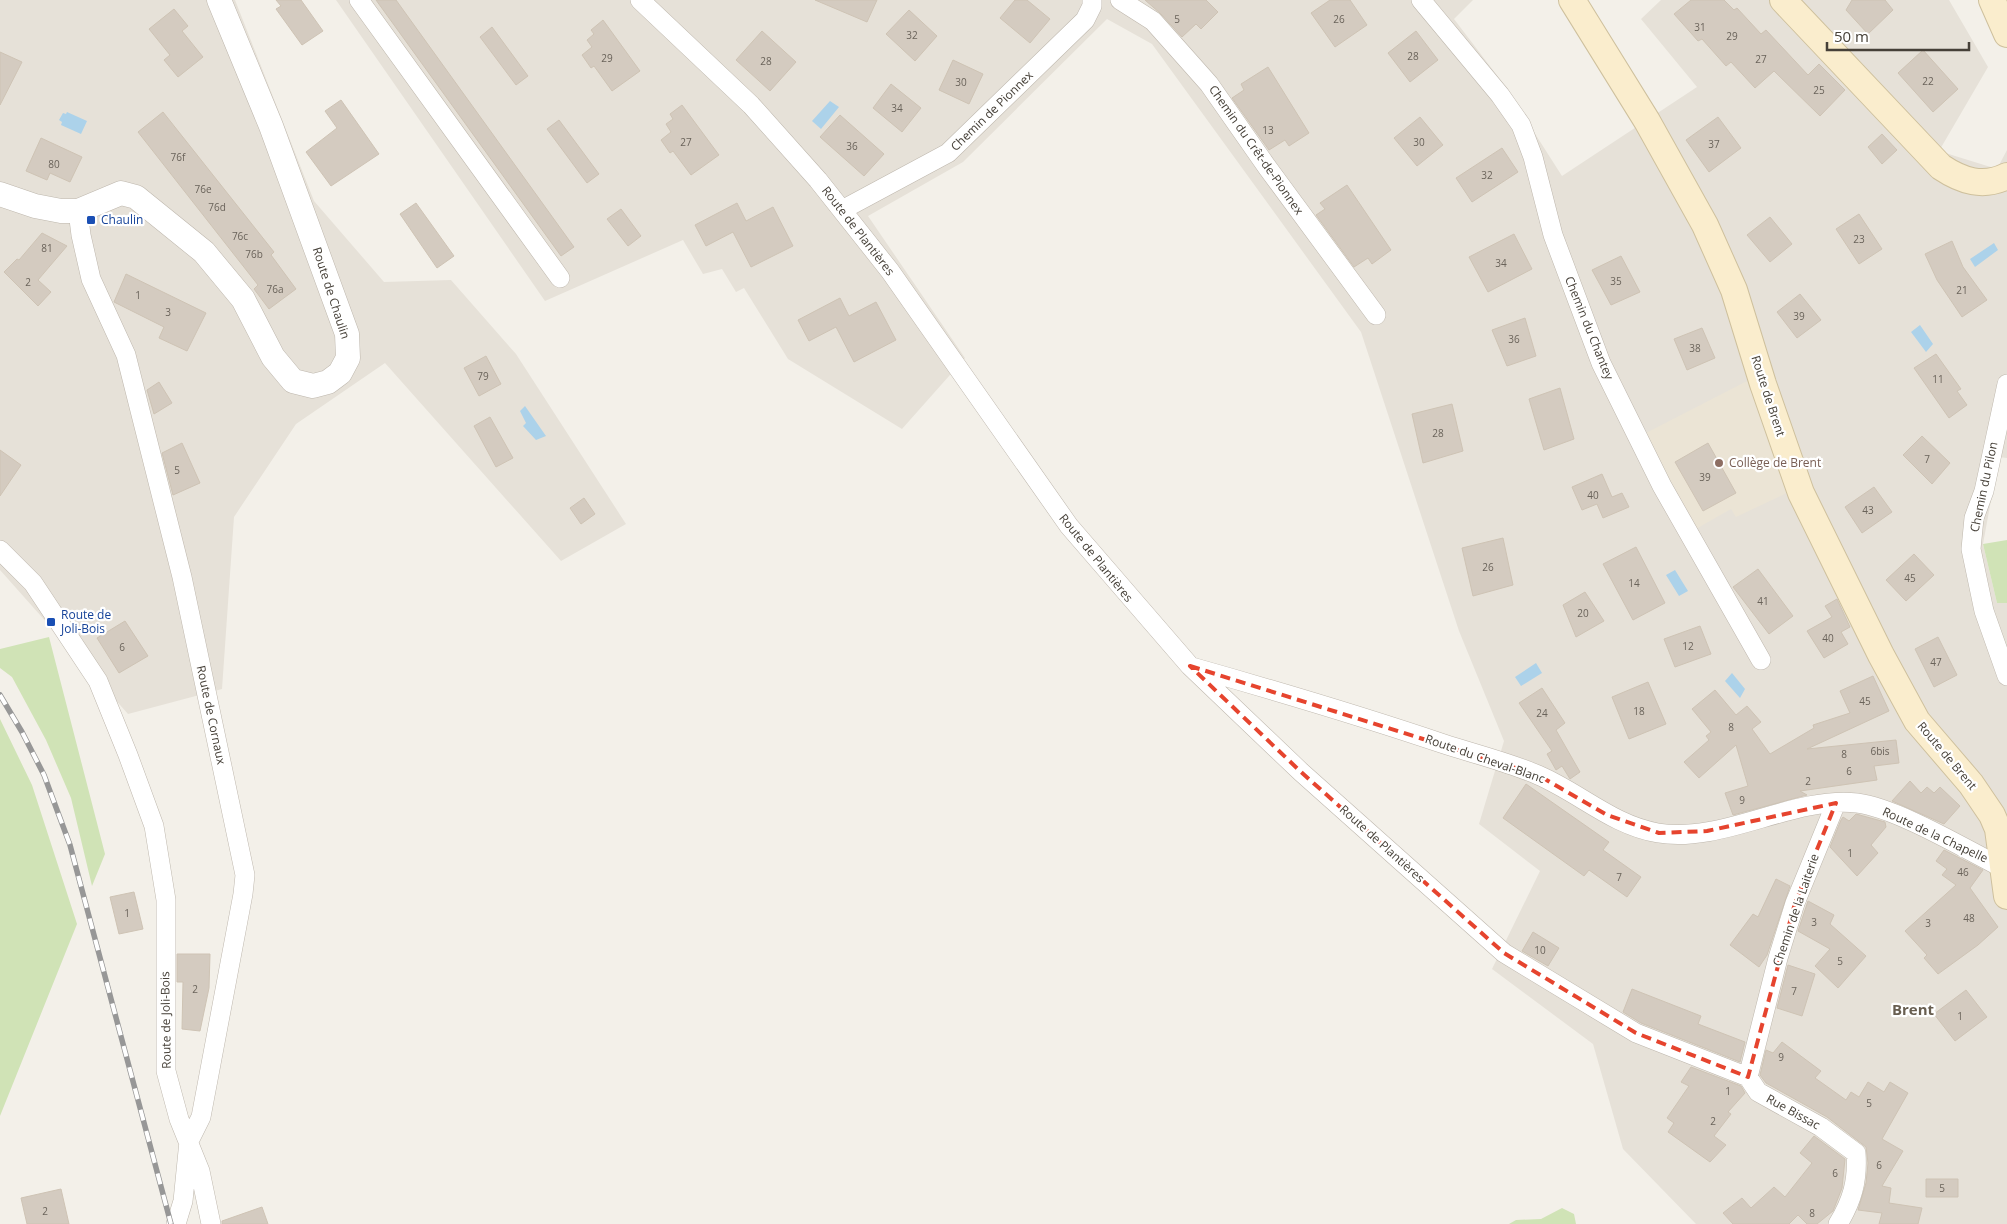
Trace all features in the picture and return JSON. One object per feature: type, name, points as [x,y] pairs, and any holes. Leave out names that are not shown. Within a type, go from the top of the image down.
[{"type":"main road","name":"Route de Brent","points":[[1572,0],[1647,121],[1705,225],[1734,290],[1763,384],[1802,493],[1908,706],[1918,721],[1971,784],[1992,814],[1998,829],[2007,895]]},
{"type":"main road","points":[[1784,0],[1941,167],[1974,183],[1988,183],[2007,176]]},
{"type":"main road","points":[[1992,0],[2007,34]]},
{"type":"street","name":"Route de Chaulin","points":[[0,194],[35,206],[61,211],[78,211],[120,193],[136,197],[204,252],[243,299],[273,358],[293,382],[313,386],[328,382],[340,373],[348,358],[347,334],[271,126],[219,0]]},
{"type":"street","points":[[359,0],[560,278]]},
{"type":"street","name":"Route de Plantières","points":[[640,0],[751,105],[818,180],[890,272],[1069,526],[1190,666],[1301,772],[1504,953],[1636,1033]]},
{"type":"street","name":"Chemin de Pionnex","points":[[842,210],[948,153],[1085,20],[1092,6],[1092,0]]},
{"type":"street","name":"Chemin du Crêt-de-Pionnex","points":[[1120,0],[1153,21],[1210,84],[1281,187],[1376,315]]},
{"type":"street","name":"Chemin du Chantey","points":[[1422,0],[1500,95],[1521,125],[1533,157],[1553,235],[1601,363],[1662,486],[1761,660]]},
{"type":"street","name":"Route de Cornaux","points":[[78,211],[80,236],[91,279],[126,355],[182,577],[245,875],[201,1116],[188,1140]]},
{"type":"street","name":"Chemin du Pilon","points":[[2007,384],[1984,490],[1974,518],[1971,549],[1984,610],[2007,676]]},
{"type":"street","name":"Route de Joli-Bois","points":[[0,550],[33,583],[98,681],[154,826],[166,900],[166,1071],[179,1119],[188,1140]]},
{"type":"street","name":"Route du Cheval-Blanc","points":[[1190,666],[1345,712],[1538,775],[1607,815],[1632,827],[1659,833],[1683,835],[1707,831],[1801,808],[1836,803]]},
{"type":"street","name":"Route de la Chapelle","points":[[1836,803],[1858,804],[1879,808],[2003,868]]},
{"type":"street","name":"Chemin de la Laiterie","points":[[1748,1077],[1778,958],[1795,903],[1836,803]]},
{"type":"street","name":"Rue Bissac","points":[[1636,1033],[1748,1077],[1758,1092],[1821,1127],[1856,1153],[1858,1174],[1847,1210],[1838,1224]]},
{"type":"street","points":[[176,1224],[183,1201],[188,1140]]},
{"type":"street","points":[[188,1140],[200,1171],[211,1224]]},
{"type":"highlighted area","points":[[1190,666],[1538,775],[1607,815],[1659,833],[1707,831],[1836,803],[1795,903],[1748,1077],[1636,1033],[1504,953],[1301,772]]},
{"type":"shaded area","points":[[0,0],[235,0],[314,201],[384,282],[451,280],[516,354],[626,524],[561,561],[385,363],[296,424],[234,517],[222,689],[128,714],[0,570]]},
{"type":"shaded area","points":[[336,0],[1473,0],[1454,19],[1502,82],[1562,176],[1697,87],[1641,19],[1661,0],[1949,0],[1988,67],[1939,151],[1997,169],[2007,150],[2007,458],[1999,457],[1983,544],[1997,603],[2007,603],[2007,1224],[1696,1224],[1623,1149],[1593,1044],[1492,969],[1540,871],[1479,824],[1504,741],[1459,631],[1361,332],[1152,44],[1107,19],[963,162],[868,216],[965,358],[902,429],[788,359],[744,288],[736,292],[722,269],[703,274],[683,240],[545,301]]},
{"type":"shaded area","name":"Collège de Brent","points":[[1749,380],[1791,491],[1736,517],[1731,509],[1694,530],[1644,434]]},
{"type":"green space","points":[[2007,540],[2007,603],[1997,603],[1983,544]]},
{"type":"green space","points":[[49,637],[105,854],[92,886],[71,798],[46,740],[12,677],[0,668],[0,649]]},
{"type":"green space","points":[[0,719],[32,785],[77,924],[0,1116]]},
{"type":"green space","points":[[1562,1208],[1574,1214],[1576,1224],[1509,1224],[1516,1220],[1541,1219]]},
{"type":"water","points":[[830,101],[839,107],[821,129],[812,121]]},
{"type":"water","points":[[67,112],[87,121],[81,134],[61,125],[62,122],[59,120],[63,113],[66,114]]},
{"type":"water","points":[[1994,243],[1998,250],[1975,267],[1970,259]]},
{"type":"water","points":[[1920,325],[1933,344],[1926,352],[1911,332]]},
{"type":"water","points":[[525,406],[546,436],[536,440],[523,426],[526,423],[520,411]]},
{"type":"water","points":[[1675,570],[1688,591],[1679,596],[1666,575]]},
{"type":"water","points":[[1536,663],[1542,673],[1521,686],[1515,677]]},
{"type":"water","points":[[1732,673],[1745,689],[1740,698],[1725,681]]},
{"type":"building","points":[[276,0],[301,0],[323,31],[302,45],[276,9],[281,6]]},
{"type":"building","points":[[376,0],[396,0],[574,247],[561,256]]},
{"type":"building","points":[[815,0],[877,0],[867,22]]},
{"type":"building","points":[[1015,0],[1027,0],[1050,19],[1030,43],[1000,18]]},
{"type":"building","points":[[1145,0],[1206,0],[1218,12],[1201,29],[1196,24],[1182,37]]},
{"type":"building","points":[[1330,0],[1350,0],[1367,25],[1335,47],[1311,13]]},
{"type":"building","points":[[1691,0],[1724,0],[1734,10],[1737,8],[1761,34],[1766,30],[1808,75],[1819,64],[1845,90],[1820,116],[1774,71],[1755,88],[1731,62],[1726,66],[1702,39],[1698,41],[1674,14]]},
{"type":"building","points":[[1852,0],[1885,0],[1893,10],[1868,34],[1846,10]]},
{"type":"building","points":[[174,9],[188,26],[182,31],[203,57],[178,77],[164,60],[170,55],[149,29]]},
{"type":"building","points":[[909,10],[937,36],[915,61],[886,34]]},
{"type":"building","points":[[603,20],[640,71],[612,91],[594,66],[591,68],[582,55],[592,47],[587,40],[594,34],[591,30]]},
{"type":"building","points":[[492,27],[528,76],[516,85],[480,37]]},
{"type":"building","points":[[762,31],[796,62],[770,91],[736,60]]},
{"type":"building","points":[[1416,31],[1438,60],[1410,82],[1388,53]]},
{"type":"building","points":[[1923,50],[1958,89],[1933,112],[1898,73]]},
{"type":"building","points":[[0,52],[22,62],[0,105]]},
{"type":"building","points":[[953,60],[983,74],[969,104],[939,90]]},
{"type":"building","points":[[1268,67],[1309,133],[1289,146],[1285,140],[1269,150],[1232,98],[1244,90],[1241,84]]},
{"type":"building","points":[[891,84],[921,108],[902,132],[873,108]]},
{"type":"building","points":[[341,100],[379,154],[331,186],[306,152],[337,128],[325,111]]},
{"type":"building","points":[[682,105],[719,155],[691,175],[673,151],[670,153],[661,140],[671,132],[666,124],[673,119],[670,114]]},
{"type":"building","points":[[163,112],[274,252],[271,255],[296,289],[269,309],[254,289],[258,285],[138,132]]},
{"type":"building","points":[[840,115],[884,154],[864,176],[820,137]]},
{"type":"building","points":[[1420,117],[1443,145],[1417,166],[1394,138]]},
{"type":"building","points":[[1718,117],[1741,148],[1709,172],[1686,140]]},
{"type":"building","points":[[559,120],[599,174],[587,183],[547,129]]},
{"type":"building","points":[[1882,134],[1897,150],[1882,164],[1868,147]]},
{"type":"building","points":[[41,138],[82,157],[70,182],[50,173],[47,180],[26,171]]},
{"type":"building","points":[[1502,148],[1518,172],[1472,202],[1456,178]]},
{"type":"building","points":[[1347,185],[1391,250],[1372,264],[1368,258],[1354,267],[1316,215],[1325,209],[1320,203]]},
{"type":"building","points":[[416,203],[454,256],[437,268],[400,214]]},
{"type":"building","points":[[737,203],[746,221],[773,207],[793,246],[751,267],[733,232],[706,246],[695,225]]},
{"type":"building","points":[[621,209],[641,236],[628,246],[607,219]]},
{"type":"building","points":[[1859,214],[1882,249],[1859,264],[1836,229]]},
{"type":"building","points":[[1770,217],[1792,244],[1770,262],[1747,235]]},
{"type":"building","points":[[42,233],[67,246],[38,280],[51,292],[38,306],[4,272],[17,259],[19,260]]},
{"type":"building","points":[[1514,234],[1532,269],[1488,292],[1469,257]]},
{"type":"building","points":[[1952,241],[1963,267],[1987,300],[1962,317],[1937,280],[1925,254]]},
{"type":"building","points":[[1621,256],[1640,292],[1611,305],[1592,270]]},
{"type":"building","points":[[126,274],[206,313],[187,351],[159,338],[164,327],[114,302]]},
{"type":"building","points":[[1800,294],[1821,320],[1797,338],[1777,312]]},
{"type":"building","points":[[840,298],[849,316],[876,302],[896,340],[854,362],[836,327],[809,341],[798,320]]},
{"type":"building","points":[[1525,318],[1536,356],[1507,366],[1492,330]]},
{"type":"building","points":[[1702,328],[1715,358],[1687,370],[1674,339]]},
{"type":"building","points":[[1936,354],[1961,389],[1957,391],[1967,405],[1949,418],[1914,368]]},
{"type":"building","points":[[486,356],[501,384],[479,396],[464,368]]},
{"type":"building","points":[[159,382],[172,403],[154,414],[147,390]]},
{"type":"building","points":[[1560,388],[1574,439],[1544,450],[1529,399]]},
{"type":"building","points":[[1452,404],[1463,451],[1423,463],[1412,414]]},
{"type":"building","points":[[490,417],[513,458],[496,467],[474,426]]},
{"type":"building","points":[[1922,436],[1950,463],[1932,484],[1903,455]]},
{"type":"building","points":[[182,443],[200,483],[173,495],[162,453]]},
{"type":"building","name":"Collège de Brent","points":[[1708,443],[1736,493],[1703,511],[1675,462]]},
{"type":"building","points":[[0,450],[21,465],[0,496]]},
{"type":"building","points":[[1602,474],[1612,497],[1622,493],[1629,507],[1603,518],[1597,504],[1582,510],[1572,487]]},
{"type":"building","points":[[1874,487],[1892,512],[1862,533],[1845,507]]},
{"type":"building","points":[[584,498],[595,514],[581,524],[570,508]]},
{"type":"building","points":[[1503,538],[1513,585],[1473,596],[1462,548]]},
{"type":"building","points":[[1636,547],[1665,603],[1633,620],[1603,564]]},
{"type":"building","points":[[1914,554],[1934,575],[1906,601],[1886,580]]},
{"type":"building","points":[[1758,569],[1793,616],[1769,634],[1733,587]]},
{"type":"building","points":[[1585,592],[1604,621],[1576,637],[1563,605]]},
{"type":"building","points":[[1837,599],[1850,627],[1841,632],[1848,644],[1824,658],[1807,631],[1832,617],[1825,606]]},
{"type":"building","points":[[125,621],[148,656],[119,673],[97,638]]},
{"type":"building","points":[[1700,626],[1711,654],[1675,667],[1664,639]]},
{"type":"building","points":[[1938,637],[1957,675],[1934,687],[1915,649]]},
{"type":"building","points":[[1873,676],[1889,711],[1807,749],[1896,740],[1899,763],[1874,766],[1877,780],[1800,791],[1807,795],[1733,815],[1725,793],[1748,786],[1736,745],[1699,778],[1684,762],[1709,740],[1706,736],[1711,732],[1692,709],[1715,690],[1736,715],[1747,706],[1761,722],[1752,729],[1770,754],[1814,728],[1813,725],[1850,713],[1840,691]]},
{"type":"building","points":[[1648,682],[1666,724],[1629,739],[1612,697]]},
{"type":"building","points":[[1542,688],[1565,723],[1556,730],[1580,772],[1570,779],[1562,766],[1556,770],[1547,754],[1552,751],[1519,703]]},
{"type":"building","points":[[1910,781],[1921,793],[1927,787],[1934,793],[1940,787],[1960,806],[1944,824],[1892,801]]},
{"type":"building","points":[[1526,784],[1609,842],[1603,850],[1641,877],[1627,897],[1589,870],[1584,876],[1503,818]]},
{"type":"building","points":[[1856,814],[1885,822],[1886,827],[1871,845],[1878,853],[1857,876],[1830,847],[1843,817],[1849,821]]},
{"type":"building","points":[[1944,850],[1983,870],[1970,888],[1998,927],[1978,945],[1938,974],[1924,958],[1927,955],[1905,931],[1956,885],[1942,875],[1947,869],[1936,861]]},
{"type":"building","points":[[1776,879],[1790,886],[1767,955],[1759,967],[1730,945],[1753,914],[1758,917]]},
{"type":"building","points":[[134,892],[143,929],[119,934],[110,897]]},
{"type":"building","points":[[1808,901],[1834,915],[1830,924],[1866,956],[1838,988],[1815,966],[1830,949],[1798,931]]},
{"type":"building","points":[[1533,932],[1559,948],[1548,966],[1522,951]]},
{"type":"building","points":[[177,954],[210,954],[209,988],[200,1031],[182,1029],[183,982],[177,982]]},
{"type":"building","points":[[1788,965],[1815,974],[1802,1016],[1777,1008]]},
{"type":"building","points":[[1632,989],[1701,1016],[1698,1024],[1745,1042],[1740,1062],[1641,1023],[1623,1012]]},
{"type":"building","points":[[1966,990],[1987,1017],[1955,1041],[1934,1014]]},
{"type":"building","points":[[1782,1042],[1821,1071],[1815,1078],[1846,1100],[1851,1092],[1859,1097],[1868,1082],[1884,1092],[1890,1082],[1908,1093],[1882,1139],[1903,1151],[1882,1186],[1891,1188],[1889,1203],[1922,1208],[1918,1224],[1879,1224],[1882,1213],[1858,1210],[1866,1183],[1868,1163],[1866,1147],[1827,1117],[1766,1083],[1760,1075],[1766,1050],[1773,1053]]},
{"type":"building","points":[[1691,1067],[1741,1086],[1745,1093],[1728,1112],[1731,1114],[1714,1136],[1726,1145],[1710,1162],[1668,1132],[1674,1123],[1667,1118],[1689,1086],[1681,1082]]},
{"type":"building","points":[[1814,1136],[1845,1159],[1842,1188],[1833,1211],[1817,1224],[1807,1224],[1798,1215],[1789,1224],[1733,1224],[1723,1213],[1742,1198],[1751,1208],[1774,1187],[1785,1197],[1812,1163],[1800,1153]]},
{"type":"building","points":[[1926,1179],[1958,1179],[1958,1197],[1926,1197]]},
{"type":"building","points":[[61,1189],[69,1224],[27,1224],[21,1198]]},
{"type":"building","points":[[262,1207],[268,1224],[222,1224],[222,1221]]},
{"type":"railway","points":[[0,695],[44,775],[70,845],[171,1224]]},
{"type":"place","name":"Chaulin","points":[[91,220]]},
{"type":"place","name":"Collège de Brent","points":[[1719,463]]},
{"type":"place","name":"Route de Joli-Bois","points":[[51,622]]},
{"type":"district","name":"Brent","points":[[1913,1010]]}]
